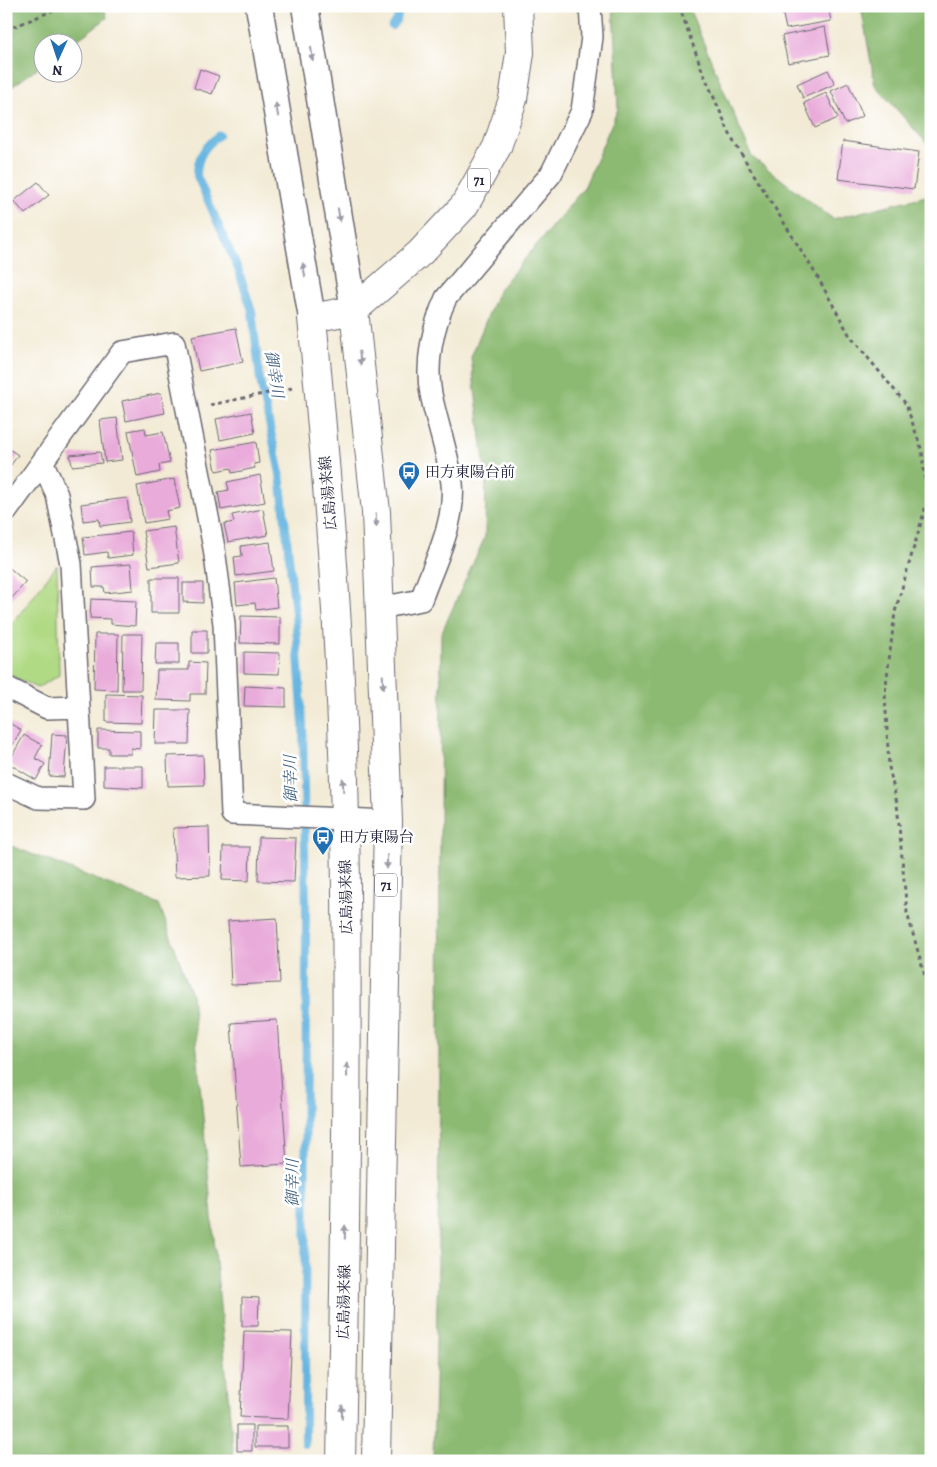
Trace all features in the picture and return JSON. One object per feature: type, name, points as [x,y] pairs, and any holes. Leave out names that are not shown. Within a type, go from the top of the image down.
[{"type":"main road","name":"71","points":[[312,318],[354,310],[420,254],[464,206],[497,148],[513,99],[520,53],[518,6]]},
{"type":"main road","name":"71","points":[[354,310],[376,512],[388,821],[376,1461]]},
{"type":"main road","name":"広島湯来線","points":[[312,318],[331,520],[345,820],[348,1103],[341,1461]]},
{"type":"street","points":[[259,6],[312,318]]},
{"type":"street","points":[[305,6],[354,310]]},
{"type":"street","points":[[380,608],[421,600],[449,524],[452,484],[430,392],[431,358],[436,320],[446,298],[551,174],[582,111],[592,37],[590,6]]},
{"type":"street","points":[[6,512],[122,352],[174,343],[214,548],[224,624],[232,814],[388,821]]},
{"type":"street","points":[[6,783],[38,798],[84,798],[71,564],[57,495],[42,463]]},
{"type":"street","points":[[6,687],[46,708],[78,707]]},
{"type":"path","points":[[6,30],[64,6]]},
{"type":"path","points":[[679,6],[702,70],[732,139],[817,276],[850,336],[906,404],[922,451],[927,502],[894,612],[885,693],[889,767],[897,803],[907,913],[931,997]]},
{"type":"path","points":[[187,409],[295,388]]},
{"type":"green space","points":[[6,6],[104,6],[107,18],[82,36],[82,32],[32,32],[32,72],[6,91]]},
{"type":"green space","points":[[613,6],[688,6],[752,157],[833,219],[926,196],[931,172],[931,1461],[433,1461],[438,1266],[441,634],[485,537],[486,478],[471,357],[498,291],[584,188],[618,109]]},
{"type":"green space","points":[[861,6],[931,6],[931,148],[875,85]]},
{"type":"green space","points":[[57,565],[59,675],[37,688],[6,673],[6,632]]},
{"type":"green space","points":[[6,844],[159,904],[192,995],[234,1461],[6,1461]]},
{"type":"building","points":[[781,6],[828,6],[831,21],[786,29]]},
{"type":"building","points":[[825,27],[830,55],[788,63],[782,36]]},
{"type":"building","points":[[200,69],[219,76],[212,94],[194,88]]},
{"type":"building","points":[[828,70],[835,84],[803,98],[797,84]]},
{"type":"building","points":[[848,83],[863,116],[845,124],[831,91]]},
{"type":"building","points":[[826,93],[838,118],[815,128],[804,103]]},
{"type":"building","points":[[843,141],[919,152],[914,189],[838,179]]},
{"type":"building","points":[[38,182],[49,195],[25,214],[14,201]]},
{"type":"building","points":[[236,328],[243,362],[199,371],[192,336]]},
{"type":"building","points":[[161,393],[165,413],[126,421],[122,401]]},
{"type":"building","points":[[251,412],[255,433],[220,440],[216,419]]},
{"type":"building","points":[[117,418],[122,460],[105,462],[100,420]]},
{"type":"building","points":[[145,428],[146,435],[163,432],[170,463],[159,465],[160,472],[137,477],[128,431]]},
{"type":"building","points":[[256,442],[259,463],[254,464],[255,468],[232,473],[231,468],[216,471],[212,450]]},
{"type":"building","points":[[6,447],[18,455],[6,472]]},
{"type":"building","points":[[100,452],[102,463],[72,466],[70,455]]},
{"type":"building","points":[[260,475],[265,502],[221,510],[218,492],[229,490],[227,482]]},
{"type":"building","points":[[174,479],[180,508],[166,511],[168,519],[144,523],[137,486]]},
{"type":"building","points":[[127,498],[130,522],[100,526],[99,519],[83,521],[81,504]]},
{"type":"building","points":[[263,509],[268,535],[228,542],[224,524],[234,522],[232,515]]},
{"type":"building","points":[[174,527],[179,563],[149,567],[143,531]]},
{"type":"building","points":[[131,532],[133,555],[108,558],[107,552],[85,555],[83,537]]},
{"type":"building","points":[[270,542],[274,571],[236,576],[234,557],[242,556],[241,546]]},
{"type":"building","points":[[131,564],[133,590],[105,593],[104,587],[93,587],[92,567]]},
{"type":"building","points":[[6,565],[26,582],[11,599],[6,595]]},
{"type":"building","points":[[151,578],[179,578],[179,613],[151,613]]},
{"type":"building","points":[[274,578],[277,607],[256,610],[255,603],[237,605],[235,583]]},
{"type":"building","points":[[183,583],[203,583],[203,603],[183,602]]},
{"type":"building","points":[[91,599],[136,601],[135,626],[111,624],[111,619],[90,618]]},
{"type":"building","points":[[241,616],[280,617],[280,644],[240,643]]},
{"type":"building","points":[[192,630],[207,630],[207,653],[192,653]]},
{"type":"building","points":[[95,634],[118,634],[117,690],[94,689]]},
{"type":"building","points":[[123,634],[142,634],[141,690],[122,690]]},
{"type":"building","points":[[156,643],[179,643],[179,664],[155,664]]},
{"type":"building","points":[[244,652],[280,653],[279,674],[244,673]]},
{"type":"building","points":[[189,662],[206,663],[205,694],[190,694],[190,701],[156,700],[157,670],[189,670]]},
{"type":"building","points":[[245,686],[286,688],[286,707],[244,706]]},
{"type":"building","points":[[106,694],[142,695],[141,723],[106,722]]},
{"type":"building","points":[[156,710],[190,710],[189,744],[155,744]]},
{"type":"building","points":[[6,721],[21,730],[6,756]]},
{"type":"building","points":[[98,730],[140,731],[140,749],[131,748],[131,754],[109,754],[109,748],[98,748]]},
{"type":"building","points":[[52,734],[67,735],[64,777],[49,776]]},
{"type":"building","points":[[24,735],[42,745],[35,758],[45,764],[36,780],[8,763]]},
{"type":"building","points":[[203,755],[204,785],[168,786],[167,756]]},
{"type":"building","points":[[104,766],[143,766],[143,788],[104,786]]},
{"type":"building","points":[[209,827],[210,876],[175,877],[173,828]]},
{"type":"building","points":[[259,837],[296,838],[294,882],[258,881]]},
{"type":"building","points":[[223,847],[250,847],[249,881],[222,880]]},
{"type":"building","points":[[277,918],[280,983],[231,985],[228,921]]},
{"type":"building","points":[[277,1020],[287,1164],[241,1167],[231,1023]]},
{"type":"building","points":[[242,1297],[259,1298],[258,1326],[242,1326]]},
{"type":"building","points":[[244,1331],[292,1332],[288,1419],[240,1417]]},
{"type":"building","points":[[237,1425],[252,1425],[252,1451],[237,1451]]},
{"type":"building","points":[[255,1426],[288,1426],[288,1447],[255,1447]]},
{"type":"waterway","name":"御幸川","points":[[392,26],[397,20],[400,6]]},
{"type":"waterway","name":"御幸川","points":[[219,135],[202,153],[198,163],[197,176],[238,269],[252,311],[260,380],[280,474],[295,612],[303,724],[306,915],[305,1444]]},
{"type":"place","name":"田方東陽台前","points":[[409,491]]},
{"type":"place","name":"田方東陽台","points":[[323,856]]}]
